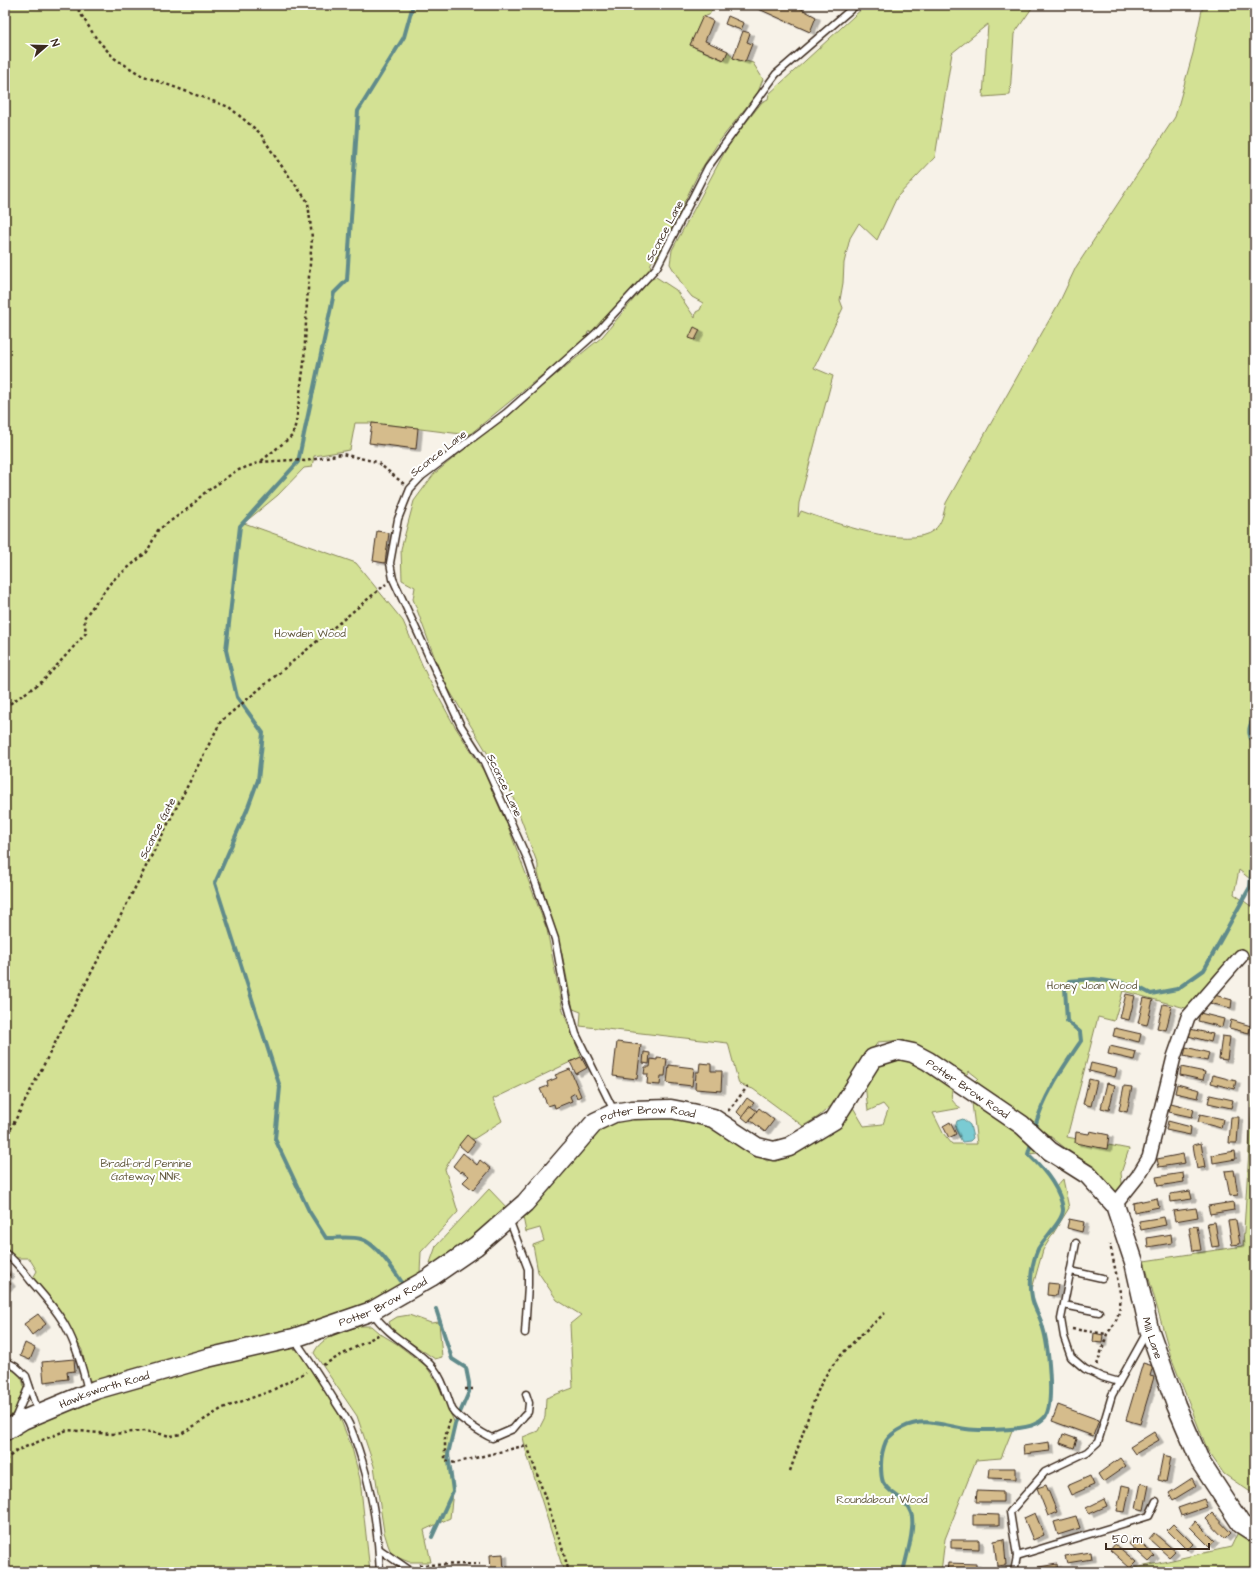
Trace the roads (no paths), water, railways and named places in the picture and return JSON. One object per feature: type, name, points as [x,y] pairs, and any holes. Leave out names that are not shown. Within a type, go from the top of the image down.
[{"type":"street","points":[[1115,1205],[1138,1176],[1149,1158],[1174,1057],[1188,1017],[1241,956]]},
{"type":"street","name":"Potter Brow Road","points":[[207,1358],[294,1338],[372,1311],[476,1246],[525,1203],[595,1122],[614,1113],[632,1110],[671,1109],[699,1114],[713,1118],[757,1147],[774,1151],[790,1147],[834,1120],[873,1058],[899,1050],[913,1053],[928,1061],[1022,1125],[1050,1151]]},
{"type":"street","name":"Mill Lane","points":[[1050,1151],[1088,1175],[1115,1205],[1134,1262],[1149,1329],[1176,1405],[1201,1462],[1241,1524],[1255,1533]]},
{"type":"street","name":"Hawksworth Road","points":[[10,1428],[89,1393],[207,1358]]},
{"type":"lane","name":"Sconce Lane","points":[[614,1113],[576,1034],[566,999],[554,939],[527,858],[484,762],[461,726],[393,579],[390,563],[398,519],[410,489],[422,476],[506,413],[595,334],[652,273],[664,254],[708,166],[776,74],[856,5]]},
{"type":"lane","points":[[508,1218],[528,1270],[525,1333]]},
{"type":"lane","points":[[1076,1243],[1061,1319],[1064,1337],[1071,1357],[1085,1369],[1102,1378],[1119,1382]]},
{"type":"lane","points":[[5,1253],[54,1309],[66,1326],[76,1349],[89,1393]]},
{"type":"lane","points":[[1070,1271],[1102,1278]]},
{"type":"lane","points":[[1064,1305],[1099,1312]]},
{"type":"lane","points":[[372,1311],[386,1330],[423,1358],[436,1371],[455,1412],[479,1431],[492,1438],[513,1429],[528,1412],[529,1403],[526,1394]]},
{"type":"lane","points":[[1014,1572],[1017,1556],[1010,1512],[1045,1472],[1087,1452],[1098,1442],[1112,1395],[1149,1329]]},
{"type":"lane","points":[[294,1338],[316,1369],[348,1423],[365,1469],[375,1513],[380,1572]]},
{"type":"lane","points":[[5,1361],[26,1376],[39,1414]]},
{"type":"lane","points":[[10,1428],[29,1386]]},
{"type":"lane","points":[[1017,1556],[1149,1516],[1156,1501]]},
{"type":"lane","points":[[379,1549],[412,1572]]},
{"type":"water","points":[[963,1119],[970,1125],[973,1138],[970,1141],[962,1142],[955,1128],[957,1121]]},
{"type":"waterway","points":[[401,1281],[384,1257],[367,1241],[344,1237],[326,1238],[309,1211],[275,1139],[280,1087],[215,883],[247,810],[258,780],[263,733],[237,697],[226,650],[240,526],[298,462],[334,293],[347,280],[358,111],[404,37],[413,5]]},
{"type":"waterway","points":[[1255,715],[1249,729],[1250,737],[1255,743]]},
{"type":"waterway","points":[[1034,1130],[1042,1106],[1048,1094],[1060,1072],[1081,1041],[1080,1032],[1067,1021],[1065,988],[1069,981],[1094,979],[1134,985],[1151,994],[1177,989],[1204,970],[1250,887],[1253,851],[1255,846]]},
{"type":"waterway","points":[[903,1572],[910,1542],[912,1519],[911,1513],[905,1503],[889,1490],[882,1480],[881,1462],[883,1450],[889,1437],[910,1424],[926,1422],[973,1430],[1022,1428],[1039,1422],[1045,1417],[1048,1410],[1050,1399],[1050,1373],[1047,1347],[1042,1324],[1033,1301],[1031,1279],[1038,1249],[1057,1224],[1063,1209],[1058,1193],[1050,1178],[1028,1154],[1032,1140]]},
{"type":"waterway","points":[[432,1537],[453,1491],[448,1454],[455,1424],[469,1392],[466,1368],[452,1359],[436,1309]]},
{"type":"park label","name":"Howden Wood","points":[[310,633]]},
{"type":"park label","name":"Honey Joan Wood","points":[[1092,985]]},
{"type":"park label","name":"Bradford Pennine Gateway NNR","points":[[146,1169]]},
{"type":"park label","name":"Roundabout Wood","points":[[882,1499]]}]
